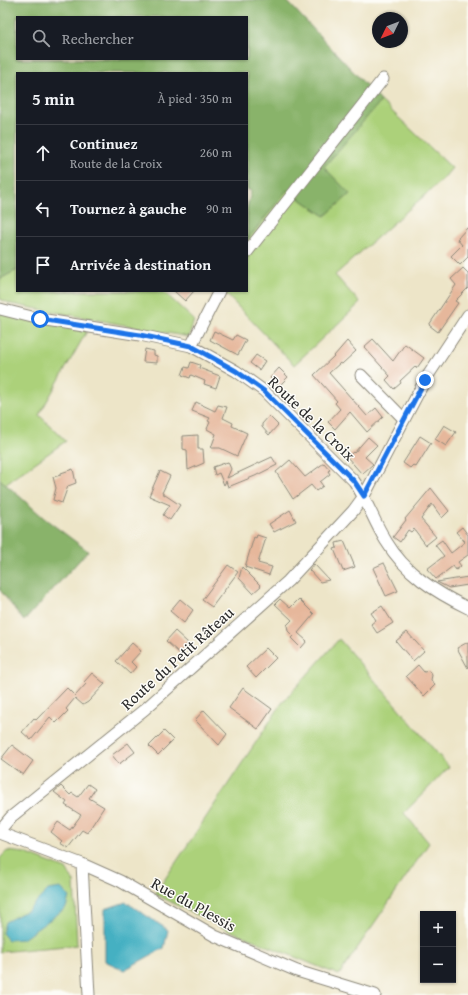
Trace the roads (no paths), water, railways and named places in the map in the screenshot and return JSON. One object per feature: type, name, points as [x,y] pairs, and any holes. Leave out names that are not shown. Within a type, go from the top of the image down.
[{"type":"street","points":[[248,251],[383,80]]},
{"type":"street","points":[[191,346],[218,292]]},
{"type":"street","name":"Route de la Croix","points":[[0,309],[40,319],[140,335],[191,346],[236,371],[264,391],[354,481],[364,496],[377,526],[399,560],[415,576],[468,608]]},
{"type":"street","name":"Route du Petit Râteau","points":[[0,832],[11,817],[145,709],[288,580],[353,511],[364,496],[425,380],[468,315]]},
{"type":"street","points":[[360,375],[404,419]]},
{"type":"street","name":"Rue du Plessis","points":[[0,832],[82,864],[120,882],[215,936],[297,971],[375,995]]},
{"type":"street","points":[[82,864],[89,995]]},
{"type":"water","points":[[61,888],[69,897],[66,908],[23,939],[8,940],[2,933],[5,922],[28,910],[48,890]]},
{"type":"water","points":[[126,902],[168,930],[164,948],[124,970],[105,961],[105,909]]}]
